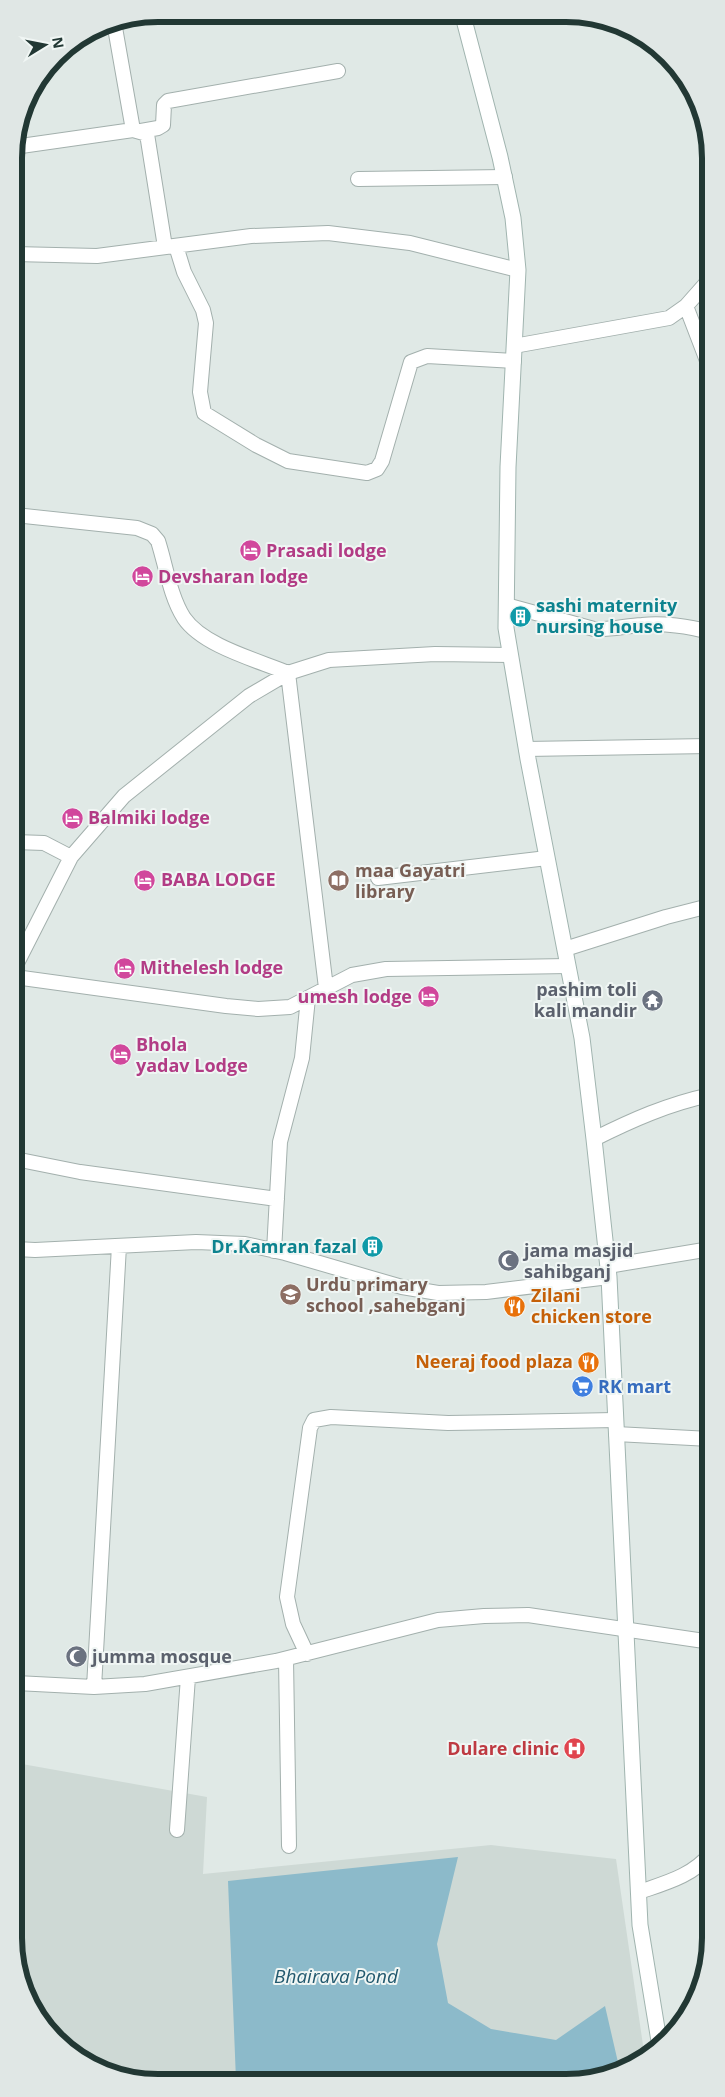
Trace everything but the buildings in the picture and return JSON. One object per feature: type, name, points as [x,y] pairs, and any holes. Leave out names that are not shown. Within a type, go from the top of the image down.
[{"type":"main road","points":[[464,22],[505,177],[513,218],[518,270],[508,467],[506,628],[526,749],[582,1038],[594,1139],[608,1272],[640,1925],[659,2038]]},
{"type":"street","points":[[116,30],[137,130]]},
{"type":"street","points":[[23,147],[158,128],[163,124],[164,105],[168,101],[338,71]]},
{"type":"street","points":[[137,130],[147,134],[171,246],[203,310],[206,322],[200,392],[204,413],[256,445],[288,461],[367,473],[377,469],[382,461],[411,362],[427,356],[514,354],[669,318],[686,306],[702,288]]},
{"type":"street","points":[[358,179],[505,177]]},
{"type":"street","points":[[23,254],[97,256],[251,236],[328,233],[410,243],[518,270]]},
{"type":"street","points":[[686,306],[702,348]]},
{"type":"street","points":[[23,516],[118,525],[152,534],[158,541],[176,601],[184,617],[194,630],[207,639],[288,673]]},
{"type":"street","points":[[506,605],[594,629],[609,630],[659,625],[702,630]]},
{"type":"street","points":[[23,952],[71,857],[124,796],[248,696],[288,673],[329,660],[435,654],[510,655]]},
{"type":"street","points":[[288,673],[326,988]]},
{"type":"street","points":[[526,749],[702,746]]},
{"type":"street","points":[[23,842],[44,843],[71,857]]},
{"type":"street","points":[[378,878],[547,858]]},
{"type":"street","points":[[565,949],[666,917],[702,908]]},
{"type":"street","points":[[23,978],[250,1008],[290,1007],[352,975],[386,969],[568,966]]},
{"type":"street","points":[[274,1251],[280,1142],[302,1058],[308,998]]},
{"type":"street","points":[[594,1139],[641,1115],[702,1096]]},
{"type":"street","points":[[22,1160],[80,1172],[277,1199]]},
{"type":"street","points":[[22,1249],[205,1243],[245,1244],[402,1287],[438,1292],[486,1292],[608,1272],[702,1251]]},
{"type":"street","points":[[94,1688],[119,1246]]},
{"type":"street","points":[[307,1654],[288,1609],[287,1582],[310,1428],[314,1420],[331,1417],[455,1423],[616,1427],[702,1438]]},
{"type":"street","points":[[22,1684],[94,1688],[145,1684],[286,1659],[438,1620],[484,1616],[528,1614],[702,1641]]},
{"type":"street","points":[[286,1659],[290,1846]]},
{"type":"street","points":[[177,1830],[188,1677]]},
{"type":"street","points":[[639,1892],[680,1878],[702,1863]]},
{"type":"shaded area","points":[[22,1764],[207,1797],[203,1874],[491,1845],[616,1859],[644,2051],[619,2064],[593,2072],[575,2074],[150,2074],[132,2072],[98,2060],[83,2052],[69,2041],[51,2021],[33,1991],[25,1965],[22,1938]]},
{"type":"water","name":"Bhairava Pond","points":[[458,1857],[437,1944],[448,2003],[491,2029],[556,2040],[605,2006],[618,2064],[593,2072],[575,2074],[236,2074],[228,1881]]},
{"type":"place","name":"Prasadi lodge","points":[[250,551]]},
{"type":"place","name":"Devsharan lodge","points":[[142,577]]},
{"type":"place","name":"sashi maternity nursing house","points":[[520,616]]},
{"type":"place","name":"Balmiki lodge","points":[[72,818]]},
{"type":"place","name":"BABA LODGE","points":[[145,880]]},
{"type":"place","name":"maa Gayatri library","points":[[339,881]]},
{"type":"place","name":"Mithelesh lodge","points":[[124,968]]},
{"type":"place","name":"umesh lodge","points":[[428,997]]},
{"type":"place","name":"pashim toli kali mandir","points":[[653,1000]]},
{"type":"place","name":"Bhola yadav Lodge","points":[[120,1055]]},
{"type":"place","name":"Dr.Kamran fazal","points":[[373,1247]]},
{"type":"place","name":"jama masjid sahibganj","points":[[508,1261]]},
{"type":"place","name":"Urdu primary school ,sahebganj","points":[[290,1295]]},
{"type":"place","name":"Zilani chicken store","points":[[515,1306]]},
{"type":"place","name":"Neeraj food plaza","points":[[589,1362]]},
{"type":"place","name":"RK mart","points":[[582,1387]]},
{"type":"place","name":"jumma mosque","points":[[76,1657]]},
{"type":"place","name":"Dulare clinic","points":[[575,1749]]}]
